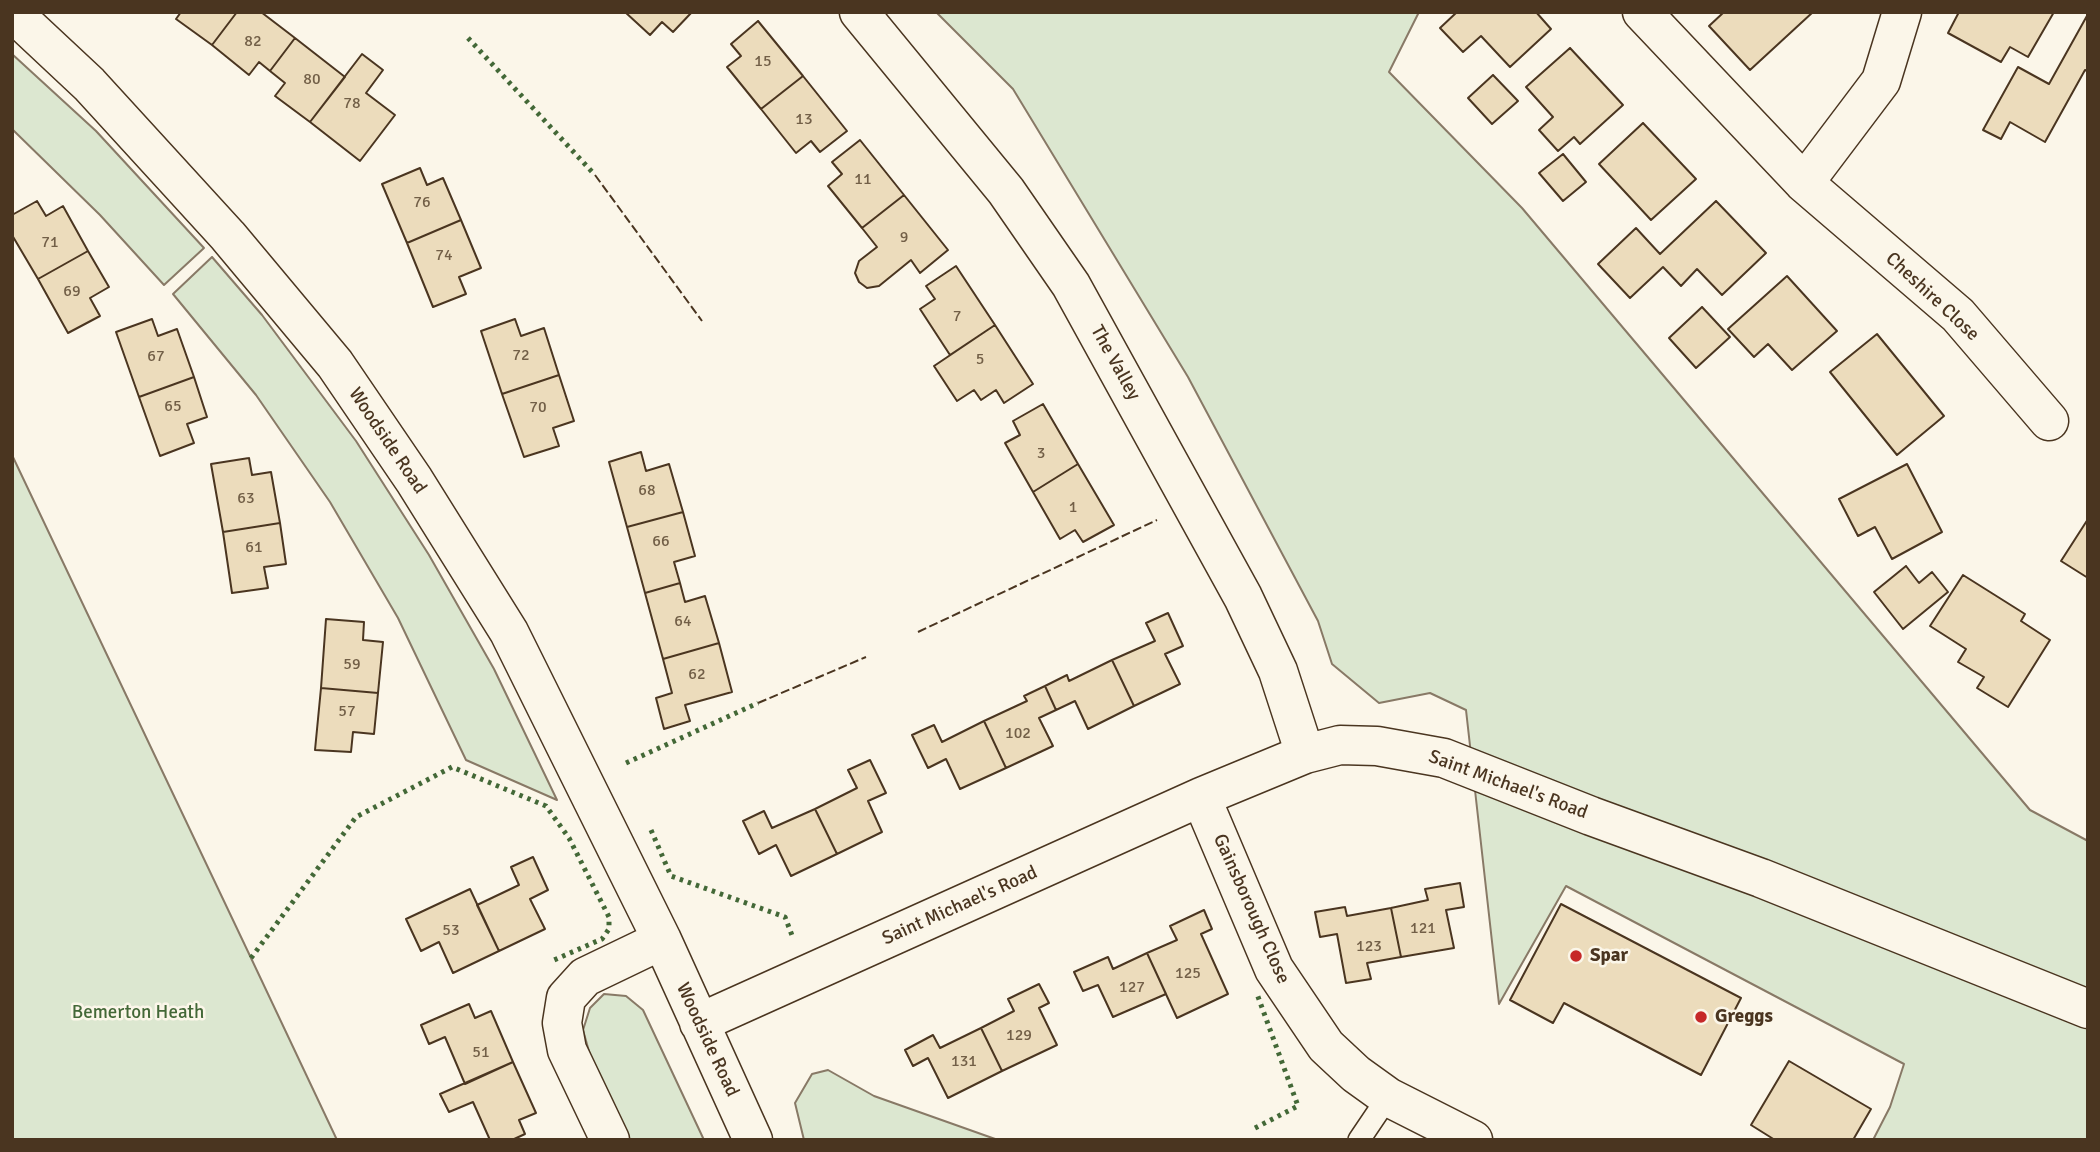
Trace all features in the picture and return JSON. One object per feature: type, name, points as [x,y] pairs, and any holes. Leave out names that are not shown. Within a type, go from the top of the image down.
[{"type":"street","name":"Woodside Road","points":[[12,12],[89,83],[222,230],[335,364],[414,480],[509,632],[662,940],[753,1140]]},
{"type":"street","name":"The Valley","points":[[859,12],[1006,191],[1071,285],[1242,597],[1278,671],[1306,754]]},
{"type":"street","name":"Cheshire Close","points":[[1643,12],[1804,183],[1958,316],[2049,421]]},
{"type":"street","points":[[1804,183],[1881,81],[1902,12]]},
{"type":"street","name":"Saint Michael's Road","points":[[699,1023],[1201,797],[1306,754],[1340,745],[1404,750],[1444,758],[1591,816],[1761,878],[2088,1009]]},
{"type":"street","name":"Gainsborough Close","points":[[1201,797],[1274,969],[1326,1045],[1356,1074],[1388,1097],[1473,1140]]},
{"type":"street","points":[[610,1140],[568,1050],[562,1023],[566,998],[585,977],[662,940]]},
{"type":"lane","points":[[1359,1140],[1388,1097]]},
{"type":"green space","points":[[936,12],[1419,12],[1389,72],[1522,208],[2030,810],[2088,841],[2088,1140],[1873,1140],[1890,1107],[1904,1064],[1566,886],[1499,1004],[1466,710],[1430,693],[1379,703],[1332,664],[1318,621],[1188,377],[1013,89]]},
{"type":"green space","points":[[12,54],[96,131],[204,248],[164,285],[100,215],[12,129]]},
{"type":"green space","points":[[212,257],[262,315],[356,441],[429,555],[494,669],[557,800],[466,760],[398,618],[330,502],[256,395],[173,294]]},
{"type":"green space","name":"Bemerton Heath","points":[[12,455],[251,958],[337,1140],[12,1140]]},
{"type":"green space","points":[[604,994],[626,996],[643,1010],[704,1140],[630,1140],[590,1055],[583,1030],[590,1008]]},
{"type":"green space","points":[[828,1070],[874,1096],[998,1140],[804,1140],[795,1103],[812,1074]]},
{"type":"building","points":[[181,12],[237,12],[212,45],[176,19]]},
{"type":"building","points":[[237,12],[261,12],[295,38],[270,71],[259,62],[249,75],[212,45]]},
{"type":"building","points":[[625,12],[692,12],[673,32],[662,22],[650,35]]},
{"type":"building","points":[[1457,12],[1536,12],[1551,29],[1510,67],[1481,36],[1463,52],[1440,28]]},
{"type":"building","points":[[1724,12],[1813,12],[1750,70],[1709,26]]},
{"type":"building","points":[[1959,12],[2054,12],[2028,57],[2010,47],[2001,62],[1948,33]]},
{"type":"building","points":[[2088,14],[2088,71],[2085,70],[2045,142],[2010,122],[2001,139],[1983,130],[2018,67],[2049,84]]},
{"type":"building","points":[[758,21],[803,76],[761,109],[727,67],[741,56],[731,44]]},
{"type":"building","points":[[295,38],[345,77],[310,122],[275,96],[285,83],[270,71]]},
{"type":"building","points":[[1570,48],[1623,105],[1580,144],[1574,137],[1558,151],[1539,130],[1553,117],[1526,87]]},
{"type":"building","points":[[362,54],[383,70],[366,93],[395,115],[360,161],[310,122]]},
{"type":"building","points":[[1493,75],[1518,101],[1492,124],[1468,98]]},
{"type":"building","points":[[803,76],[847,131],[820,152],[811,141],[796,153],[761,109]]},
{"type":"building","points":[[1643,123],[1696,179],[1651,220],[1599,164]]},
{"type":"building","points":[[860,140],[904,195],[862,228],[828,186],[842,174],[832,162]]},
{"type":"building","points":[[1563,154],[1586,182],[1563,201],[1539,173]]},
{"type":"building","points":[[420,168],[427,185],[443,178],[461,220],[407,243],[382,184]]},
{"type":"building","points":[[904,195],[948,250],[920,273],[911,260],[879,286],[867,288],[859,282],[855,273],[859,261],[877,247],[862,228]]},
{"type":"building","points":[[37,201],[46,216],[63,206],[88,251],[38,279],[12,235],[12,215]]},
{"type":"building","points":[[1716,201],[1766,253],[1722,295],[1697,269],[1681,286],[1663,267],[1630,298],[1598,264],[1636,228],[1660,254]]},
{"type":"building","points":[[461,220],[481,268],[459,277],[466,294],[433,307],[407,243]]},
{"type":"building","points":[[88,251],[109,287],[90,298],[100,316],[68,333],[38,279]]},
{"type":"building","points":[[956,266],[995,325],[950,355],[920,309],[935,299],[926,286]]},
{"type":"building","points":[[1787,276],[1837,331],[1792,370],[1768,344],[1754,357],[1728,329]]},
{"type":"building","points":[[1702,307],[1730,337],[1696,368],[1669,338]]},
{"type":"building","points":[[152,319],[158,336],[177,329],[194,377],[139,397],[116,332]]},
{"type":"building","points":[[515,319],[521,336],[544,328],[559,375],[502,394],[481,331]]},
{"type":"building","points":[[995,325],[1033,384],[1004,403],[996,390],[981,400],[974,390],[957,401],[934,366]]},
{"type":"building","points":[[1877,334],[1944,416],[1897,455],[1830,372]]},
{"type":"building","points":[[559,375],[574,421],[553,428],[559,446],[524,457],[502,394]]},
{"type":"building","points":[[194,377],[207,417],[187,424],[194,443],[160,456],[139,397]]},
{"type":"building","points":[[1043,404],[1078,464],[1033,492],[1005,443],[1020,435],[1013,421]]},
{"type":"building","points":[[641,452],[646,471],[669,464],[683,512],[627,527],[609,462]]},
{"type":"building","points":[[249,458],[252,475],[271,472],[280,523],[223,532],[211,464]]},
{"type":"building","points":[[1078,464],[1114,525],[1083,542],[1075,530],[1060,539],[1033,492]]},
{"type":"building","points":[[1907,464],[1942,532],[1892,559],[1875,527],[1858,536],[1839,499]]},
{"type":"building","points":[[683,512],[695,556],[674,562],[680,583],[645,593],[627,527]]},
{"type":"building","points":[[2088,519],[2088,578],[2061,561]]},
{"type":"building","points":[[280,523],[286,564],[264,567],[268,588],[232,593],[223,532]]},
{"type":"building","points":[[1906,566],[1919,583],[1932,572],[1948,592],[1903,629],[1874,592]]},
{"type":"building","points":[[1963,575],[2025,614],[2021,621],[2050,640],[2008,707],[1977,688],[1984,677],[1958,662],[1966,649],[1930,626]]},
{"type":"building","points":[[680,583],[685,602],[705,596],[719,643],[663,659],[645,593]]},
{"type":"building","points":[[1168,613],[1183,646],[1165,654],[1180,684],[1134,706],[1112,660],[1155,641],[1146,623]]},
{"type":"building","points":[[326,619],[364,622],[363,640],[383,642],[378,693],[321,688]]},
{"type":"building","points":[[719,643],[732,692],[685,705],[690,721],[664,729],[656,698],[672,693],[663,659]]},
{"type":"building","points":[[1112,660],[1134,706],[1088,729],[1075,701],[1056,710],[1045,686],[1067,675],[1069,681]]},
{"type":"building","points":[[1045,686],[1056,710],[1039,718],[1053,746],[1006,768],[984,721],[1027,701],[1024,696]]},
{"type":"building","points":[[321,688],[378,693],[374,734],[353,732],[351,752],[315,750]]},
{"type":"building","points":[[984,721],[1006,768],[960,789],[946,759],[928,768],[912,735],[934,725],[942,742]]},
{"type":"building","points":[[870,760],[886,793],[868,801],[882,832],[837,854],[815,809],[857,788],[848,770]]},
{"type":"building","points":[[815,809],[837,854],[791,876],[776,845],[759,854],[743,821],[764,811],[772,828]]},
{"type":"building","points":[[533,857],[548,890],[530,899],[545,929],[499,951],[477,905],[519,885],[511,867]]},
{"type":"building","points":[[1460,883],[1464,907],[1446,910],[1454,948],[1401,957],[1391,908],[1428,900],[1425,889]]},
{"type":"building","points":[[470,889],[499,951],[453,973],[439,942],[421,951],[406,919]]},
{"type":"building","points":[[1561,904],[1741,998],[1701,1075],[1564,1003],[1553,1023],[1510,1000]]},
{"type":"building","points":[[1345,907],[1347,916],[1391,908],[1401,957],[1367,963],[1371,979],[1346,983],[1337,934],[1320,937],[1315,912]]},
{"type":"building","points":[[1204,910],[1212,929],[1201,934],[1228,994],[1177,1018],[1147,953],[1177,940],[1170,926]]},
{"type":"building","points":[[1147,953],[1166,994],[1113,1017],[1098,985],[1083,991],[1074,972],[1108,957],[1113,969]]},
{"type":"building","points":[[1039,984],[1049,1003],[1039,1008],[1057,1045],[1002,1071],[981,1028],[1014,1011],[1008,999]]},
{"type":"building","points":[[469,1004],[475,1018],[491,1011],[513,1062],[465,1084],[445,1037],[429,1044],[421,1025]]},
{"type":"building","points":[[981,1028],[1002,1071],[948,1098],[928,1058],[913,1066],[905,1050],[933,1035],[940,1048]]},
{"type":"building","points":[[1789,1061],[1871,1109],[1853,1140],[1775,1140],[1751,1125]]},
{"type":"building","points":[[513,1062],[536,1113],[519,1120],[525,1134],[512,1140],[490,1140],[473,1102],[449,1112],[440,1094]]},
{"type":"hedge","points":[[468,38],[595,175]]},
{"type":"hedge","points":[[626,763],[758,703]]},
{"type":"hedge","points":[[251,958],[356,817],[452,767],[546,806],[569,838],[609,917],[609,929],[602,939],[554,960]]},
{"type":"hedge","points":[[651,830],[671,876],[785,917],[793,938]]},
{"type":"hedge","points":[[1255,1128],[1298,1106],[1257,994]]},
{"type":"fence","points":[[595,175],[702,321]]},
{"type":"fence","points":[[918,632],[1157,520]]},
{"type":"fence","points":[[758,703],[866,657]]},
{"type":"place","name":"Spar","points":[[1576,956]]},
{"type":"place","name":"Greggs","points":[[1701,1017]]}]
